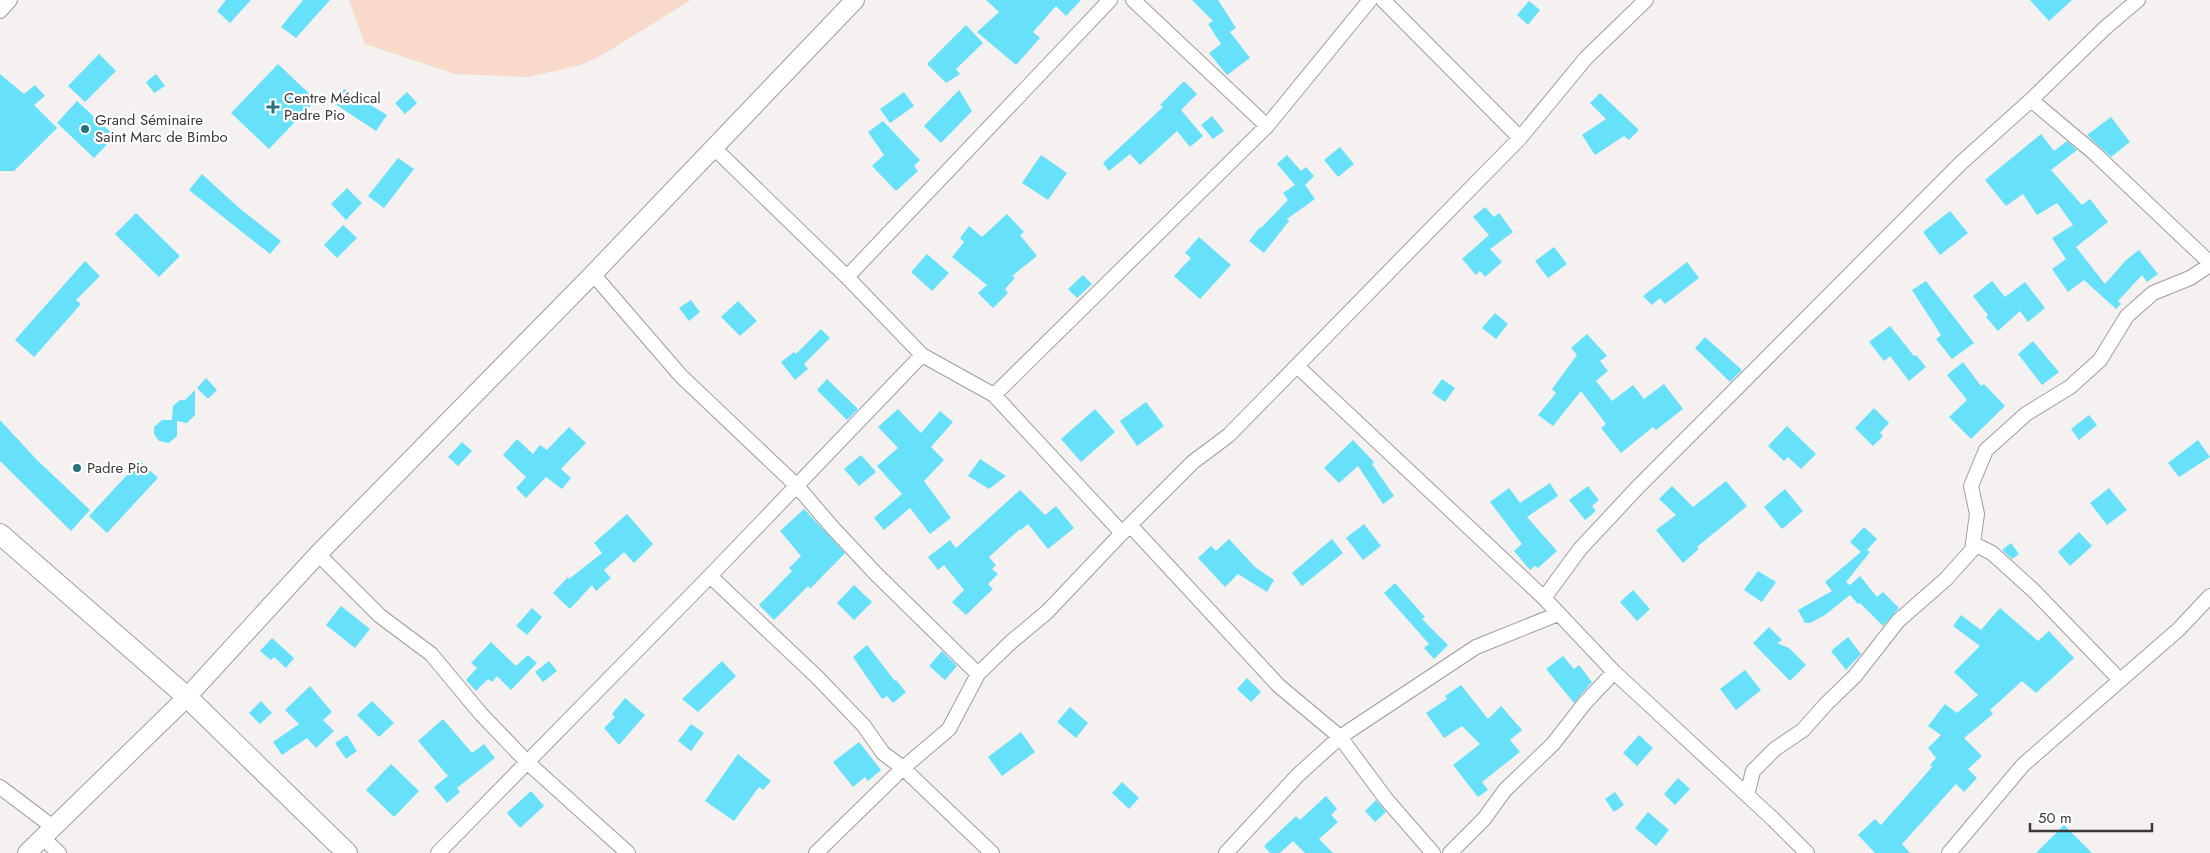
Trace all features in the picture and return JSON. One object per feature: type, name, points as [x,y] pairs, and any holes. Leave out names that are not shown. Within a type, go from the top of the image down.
[{"type":"main road","points":[[0,534],[187,697],[347,853]]},
{"type":"street","points":[[0,11],[10,0]]},
{"type":"street","points":[[27,853],[187,697],[318,554],[593,274],[855,0]]},
{"type":"street","points":[[847,277],[1110,0]]},
{"type":"street","points":[[1133,0],[1267,126]]},
{"type":"street","points":[[994,395],[1267,126],[1370,0]]},
{"type":"street","points":[[1383,0],[1520,138]]},
{"type":"street","points":[[816,853],[903,768],[949,729],[978,674],[1011,642],[1047,612],[1193,462],[1229,436],[1520,138],[1586,58],[1646,0]]},
{"type":"street","points":[[1544,598],[1580,548],[1636,489],[1961,164],[2031,100],[2105,28],[2138,0]]},
{"type":"street","points":[[1972,550],[1977,514],[1971,486],[1986,450],[2026,414],[2070,387],[2100,360],[2127,316],[2153,293],[2190,278],[2210,264],[2093,152],[2031,100]]},
{"type":"street","points":[[713,147],[847,277],[922,355],[994,395],[1279,686],[1340,737],[1386,799],[1433,853]]},
{"type":"street","points":[[593,274],[680,376],[797,486],[832,528],[876,574],[978,674]]},
{"type":"street","points":[[438,853],[710,576],[922,355]]},
{"type":"street","points":[[1297,366],[1544,598],[1614,672],[1807,853]]},
{"type":"street","points":[[1747,795],[1753,771],[1775,749],[1803,730],[1855,676],[1898,621],[1946,579],[1972,550],[1978,546],[1992,553],[2033,590],[2120,680]]},
{"type":"street","points":[[318,554],[380,616],[431,654],[481,714],[527,762],[628,853]]},
{"type":"street","points":[[710,576],[817,677],[864,726],[883,753],[903,768],[992,853]]},
{"type":"street","points":[[1948,853],[2023,765],[2179,628],[2210,596]]},
{"type":"street","points":[[1226,853],[1298,775],[1340,737],[1476,647],[1558,614]]},
{"type":"street","points":[[1450,853],[1484,819],[1506,790],[1553,744],[1584,704],[1614,672]]},
{"type":"street","points":[[0,787],[48,832],[59,853]]},
{"type":"shaded area","points":[[349,0],[691,0],[602,55],[581,65],[528,77],[455,74],[365,44]]},
{"type":"building","points":[[226,0],[251,0],[230,23],[217,11]]},
{"type":"building","points":[[303,0],[330,0],[296,38],[281,27]]},
{"type":"building","points":[[986,0],[1081,0],[1066,16],[1056,6],[1033,32],[1040,38],[1016,65],[977,32],[999,12]]},
{"type":"building","points":[[1192,0],[1218,0],[1236,28],[1230,32],[1250,58],[1227,75],[1209,53],[1221,44],[1208,24],[1213,21]]},
{"type":"building","points":[[2030,0],[2072,0],[2049,21]]},
{"type":"building","points":[[1529,1],[1540,10],[1528,25],[1517,15]]},
{"type":"building","points":[[966,25],[983,43],[956,69],[960,74],[946,83],[927,64]]},
{"type":"building","points":[[99,54],[116,71],[85,102],[68,86]]},
{"type":"building","name":"Centre Médical Padre Pio","points":[[278,64],[316,100],[269,149],[231,113]]},
{"type":"building","points":[[0,74],[24,94],[35,85],[45,96],[34,105],[57,128],[14,171],[0,171]]},
{"type":"building","points":[[156,74],[165,86],[154,93],[146,82]]},
{"type":"building","points":[[1184,81],[1197,94],[1181,110],[1203,136],[1190,147],[1177,131],[1140,165],[1130,154],[1109,171],[1103,163],[1163,107],[1160,105]]},
{"type":"building","points":[[344,89],[387,115],[376,131],[335,104]]},
{"type":"building","points":[[959,90],[972,111],[941,143],[924,126]]},
{"type":"building","points":[[407,92],[417,103],[405,114],[395,103]]},
{"type":"building","points":[[904,92],[914,106],[890,123],[880,109]]},
{"type":"building","points":[[1600,93],[1639,130],[1629,140],[1624,136],[1595,155],[1582,135],[1606,119],[1590,103]]},
{"type":"building","points":[[77,101],[115,136],[94,158],[57,123]]},
{"type":"building","points":[[1212,116],[1224,131],[1213,139],[1201,125]]},
{"type":"building","points":[[2111,117],[2130,142],[2111,157],[2087,135]]},
{"type":"building","points":[[883,121],[920,160],[914,166],[918,171],[896,191],[872,166],[884,155],[868,132]]},
{"type":"building","points":[[2041,134],[2054,151],[2067,141],[2077,150],[2051,170],[2082,205],[2090,199],[2108,222],[2076,247],[2105,284],[2126,260],[2139,250],[2158,274],[2147,282],[2142,275],[2118,301],[2121,304],[2116,309],[2084,280],[2068,292],[2052,269],[2066,259],[2052,238],[2073,225],[2057,203],[2037,215],[2023,194],[2006,206],[1985,180]]},
{"type":"building","points":[[1340,147],[1354,164],[1338,177],[1324,160]]},
{"type":"building","points":[[1041,155],[1067,173],[1048,200],[1022,183]]},
{"type":"building","points":[[1287,155],[1301,171],[1306,167],[1314,176],[1305,185],[1315,199],[1287,219],[1289,221],[1264,253],[1249,241],[1260,227],[1288,200],[1283,193],[1295,185],[1277,164]]},
{"type":"building","points":[[398,158],[414,169],[384,208],[368,196]]},
{"type":"building","points":[[202,174],[238,207],[281,241],[270,254],[189,190]]},
{"type":"building","points":[[347,188],[362,203],[346,220],[331,204]]},
{"type":"building","points":[[1485,207],[1494,217],[1499,213],[1513,232],[1490,249],[1502,262],[1485,277],[1480,271],[1476,275],[1462,259],[1489,235],[1473,217]]},
{"type":"building","points":[[1950,211],[1968,233],[1940,255],[1923,232]]},
{"type":"building","points":[[136,213],[180,256],[159,277],[115,234]]},
{"type":"building","points":[[1007,214],[1024,232],[1020,235],[1037,256],[1012,276],[1015,278],[1005,289],[1008,293],[993,308],[978,293],[987,285],[952,257],[964,242],[960,238],[969,226],[982,237]]},
{"type":"building","points":[[343,225],[357,238],[337,258],[324,245]]},
{"type":"building","points":[[1199,237],[1231,265],[1200,299],[1174,276],[1191,258],[1185,253]]},
{"type":"building","points":[[1554,247],[1567,264],[1548,278],[1535,261]]},
{"type":"building","points":[[927,254],[949,273],[932,291],[911,272]]},
{"type":"building","points":[[85,261],[100,276],[76,300],[81,304],[34,357],[15,340]]},
{"type":"building","points":[[1687,262],[1699,278],[1665,304],[1660,298],[1652,305],[1643,296]]},
{"type":"building","points":[[1083,275],[1092,284],[1077,298],[1068,289]]},
{"type":"building","points":[[1926,281],[1974,343],[1952,359],[1936,339],[1941,335],[1912,290]]},
{"type":"building","points":[[1992,281],[2005,297],[2025,282],[2045,308],[2028,322],[2020,311],[1998,331],[1986,317],[1988,315],[1973,296]]},
{"type":"building","points":[[691,300],[700,312],[689,321],[679,308]]},
{"type":"building","points":[[738,301],[757,321],[740,336],[721,317]]},
{"type":"building","points":[[1495,313],[1508,324],[1496,339],[1482,328]]},
{"type":"building","points":[[1890,326],[1914,356],[1916,355],[1926,367],[1909,381],[1890,356],[1884,361],[1869,342]]},
{"type":"building","points":[[821,329],[830,338],[804,364],[808,369],[795,380],[781,362],[794,352],[796,354]]},
{"type":"building","points":[[1587,334],[1607,356],[1600,361],[1608,371],[1596,381],[1612,401],[1633,385],[1644,399],[1664,384],[1683,409],[1656,430],[1653,427],[1621,453],[1601,428],[1606,424],[1581,391],[1553,426],[1538,415],[1556,393],[1552,389],[1577,355],[1571,348]]},
{"type":"building","points":[[1705,337],[1742,370],[1730,382],[1695,348]]},
{"type":"building","points":[[2033,341],[2059,372],[2042,385],[2018,354]]},
{"type":"building","points":[[1963,362],[1981,386],[1984,384],[2005,406],[1971,439],[1949,417],[1967,400],[1947,375]]},
{"type":"building","points":[[206,378],[217,390],[208,399],[197,388]]},
{"type":"building","points":[[827,379],[858,409],[847,420],[817,390]]},
{"type":"building","points":[[1442,379],[1455,388],[1445,402],[1432,393]]},
{"type":"building","points":[[195,390],[195,415],[187,423],[177,421],[177,436],[169,443],[159,441],[154,434],[154,427],[162,420],[172,420],[173,406],[180,400],[185,400]]},
{"type":"building","points":[[1146,402],[1164,426],[1137,446],[1120,421]]},
{"type":"building","points":[[1874,408],[1889,423],[1880,433],[1883,436],[1873,446],[1855,428]]},
{"type":"building","points":[[898,409],[921,433],[940,411],[953,422],[931,447],[944,460],[924,481],[951,518],[930,534],[910,508],[884,530],[874,518],[902,494],[877,466],[898,448],[878,427]]},
{"type":"building","points":[[1095,409],[1115,432],[1081,462],[1061,439]]},
{"type":"building","points":[[2089,415],[2097,425],[2079,440],[2071,429]]},
{"type":"building","points":[[0,420],[37,460],[90,510],[71,531],[0,461]]},
{"type":"building","points":[[1787,426],[1816,454],[1801,469],[1788,457],[1784,461],[1768,446]]},
{"type":"building","points":[[569,427],[586,443],[561,469],[571,478],[562,489],[546,477],[526,498],[516,488],[526,477],[503,455],[517,439],[533,454],[540,445],[547,450]]},
{"type":"building","points":[[1353,440],[1374,462],[1372,464],[1394,496],[1383,504],[1358,466],[1339,483],[1324,468]]},
{"type":"building","points":[[2198,440],[2210,457],[2179,477],[2168,463]]},
{"type":"building","points":[[462,442],[472,451],[458,466],[448,457]]},
{"type":"building","points":[[861,455],[876,472],[859,486],[844,469]]},
{"type":"building","points":[[980,459],[1006,476],[989,489],[968,476]]},
{"type":"building","points":[[140,461],[158,478],[107,533],[89,516]]},
{"type":"building","points":[[1726,481],[1747,506],[1697,547],[1699,549],[1683,563],[1656,530],[1676,515],[1659,499],[1672,486],[1693,507]]},
{"type":"building","points":[[1550,483],[1558,496],[1527,517],[1557,551],[1538,568],[1535,566],[1530,570],[1514,551],[1522,544],[1490,502],[1509,488],[1520,503]]},
{"type":"building","points":[[1588,486],[1599,500],[1592,506],[1596,511],[1585,520],[1569,500]]},
{"type":"building","points":[[2109,488],[2127,510],[2107,525],[2090,503]]},
{"type":"building","points":[[1785,489],[1803,511],[1782,529],[1764,507]]},
{"type":"building","points":[[1020,490],[1045,515],[1056,506],[1074,528],[1048,549],[1028,524],[1020,529],[989,557],[996,565],[992,569],[998,574],[988,584],[993,589],[966,615],[952,602],[964,590],[944,565],[938,570],[928,557],[950,540],[956,548]]},
{"type":"building","points":[[804,509],[845,553],[810,589],[808,586],[774,620],[759,605],[792,571],[789,568],[801,556],[780,531]]},
{"type":"building","points":[[627,514],[653,544],[634,563],[624,552],[604,570],[611,578],[596,591],[592,585],[570,609],[553,593],[568,577],[569,579],[602,553],[594,543]]},
{"type":"building","points":[[1364,524],[1381,546],[1363,560],[1346,538]]},
{"type":"building","points":[[1864,527],[1877,539],[1867,550],[1870,552],[1846,582],[1850,585],[1860,576],[1877,597],[1883,592],[1899,608],[1883,626],[1850,595],[1825,615],[1810,623],[1805,623],[1798,610],[1832,591],[1825,582],[1861,552],[1850,542]]},
{"type":"building","points":[[2079,532],[2092,546],[2070,566],[2058,552]]},
{"type":"building","points":[[1229,539],[1255,567],[1274,580],[1267,592],[1238,574],[1225,587],[1198,558],[1211,546],[1216,551]]},
{"type":"building","points":[[1332,539],[1343,553],[1302,586],[1292,573]]},
{"type":"building","points":[[2011,543],[2019,554],[2012,559],[2002,550]]},
{"type":"building","points":[[1758,571],[1776,582],[1762,602],[1744,590]]},
{"type":"building","points":[[1395,583],[1425,617],[1422,619],[1448,645],[1434,659],[1424,648],[1429,644],[1384,593]]},
{"type":"building","points":[[854,585],[872,602],[854,620],[837,603]]},
{"type":"building","points":[[1633,590],[1650,609],[1637,621],[1620,602]]},
{"type":"building","points":[[341,606],[370,629],[355,648],[326,625]]},
{"type":"building","points":[[532,608],[542,617],[527,635],[516,626]]},
{"type":"building","points":[[2000,608],[2038,641],[2049,631],[2074,658],[2036,693],[2022,681],[1990,710],[1993,714],[1964,738],[1982,756],[1968,769],[1977,778],[1964,792],[1956,784],[1902,844],[1910,853],[1875,853],[1858,835],[1875,819],[1881,825],[1932,767],[1930,765],[1936,758],[1928,748],[1941,735],[1928,726],[1945,704],[1957,713],[1978,695],[1954,672],[1980,646],[1953,626],[1961,615],[1981,630]]},
{"type":"building","points":[[1769,627],[1782,640],[1777,643],[1789,648],[1806,665],[1790,681],[1753,643]]},
{"type":"building","points":[[1848,637],[1861,654],[1846,670],[1831,651]]},
{"type":"building","points":[[272,638],[294,658],[286,668],[274,657],[271,660],[260,651]]},
{"type":"building","points":[[491,642],[516,666],[528,655],[537,663],[511,690],[497,676],[492,682],[488,679],[476,691],[466,680],[477,668],[471,663]]},
{"type":"building","points":[[867,645],[906,692],[893,703],[887,696],[882,699],[853,657]]},
{"type":"building","points":[[942,651],[957,666],[945,680],[929,666]]},
{"type":"building","points":[[1563,656],[1574,669],[1579,665],[1592,682],[1574,703],[1546,669]]},
{"type":"building","points":[[549,661],[557,671],[543,682],[535,672]]},
{"type":"building","points":[[722,661],[736,676],[698,712],[682,699]]},
{"type":"building","points":[[1745,670],[1761,690],[1736,710],[1720,689]]},
{"type":"building","points":[[1247,678],[1261,692],[1251,702],[1237,689]]},
{"type":"building","points":[[1461,685],[1488,719],[1501,706],[1522,730],[1510,740],[1520,752],[1482,782],[1488,790],[1478,797],[1453,765],[1480,744],[1462,726],[1444,738],[1426,713],[1447,699],[1445,696]]},
{"type":"building","points":[[310,686],[332,712],[323,720],[334,731],[316,748],[307,738],[282,755],[273,742],[299,724],[285,710]]},
{"type":"building","points":[[625,698],[645,715],[619,745],[604,728],[615,717],[612,714]]},
{"type":"building","points":[[261,701],[272,713],[260,724],[249,713]]},
{"type":"building","points":[[372,701],[394,723],[379,737],[357,715]]},
{"type":"building","points":[[1070,707],[1088,723],[1076,738],[1057,722]]},
{"type":"building","points":[[443,719],[472,753],[484,744],[495,758],[457,788],[460,792],[447,803],[434,787],[448,776],[418,741]]},
{"type":"building","points":[[691,724],[704,733],[691,751],[678,741]]},
{"type":"building","points":[[1021,732],[1035,752],[1002,776],[988,757]]},
{"type":"building","points":[[347,735],[357,751],[346,759],[335,743]]},
{"type":"building","points":[[1639,735],[1653,748],[1637,766],[1623,753]]},
{"type":"building","points":[[859,742],[881,770],[868,781],[865,777],[853,787],[833,762]]},
{"type":"building","points":[[738,754],[771,781],[763,790],[759,787],[734,821],[705,801]]},
{"type":"building","points":[[391,764],[419,791],[394,817],[366,790]]},
{"type":"building","points":[[1678,778],[1690,789],[1675,805],[1664,794]]},
{"type":"building","points":[[1122,782],[1139,798],[1129,809],[1112,793]]},
{"type":"building","points":[[531,791],[544,806],[520,828],[507,813]]},
{"type":"building","points":[[1615,792],[1624,805],[1614,812],[1605,799]]},
{"type":"building","points":[[1326,796],[1337,809],[1331,815],[1338,822],[1319,839],[1333,853],[1305,853],[1293,841],[1280,853],[1270,853],[1264,846],[1296,816],[1300,820]]},
{"type":"building","points":[[1376,800],[1386,812],[1375,822],[1365,811]]},
{"type":"building","points":[[1648,812],[1669,830],[1656,846],[1635,828]]},
{"type":"building","points":[[2064,825],[2092,853],[2036,853]]},
{"type":"place","name":"Centre Médical Padre Pio","points":[[273,107]]},
{"type":"place","name":"Grand Séminaire Saint Marc de Bimbo","points":[[85,129]]},
{"type":"place","name":"Padre Pio","points":[[77,468]]}]
